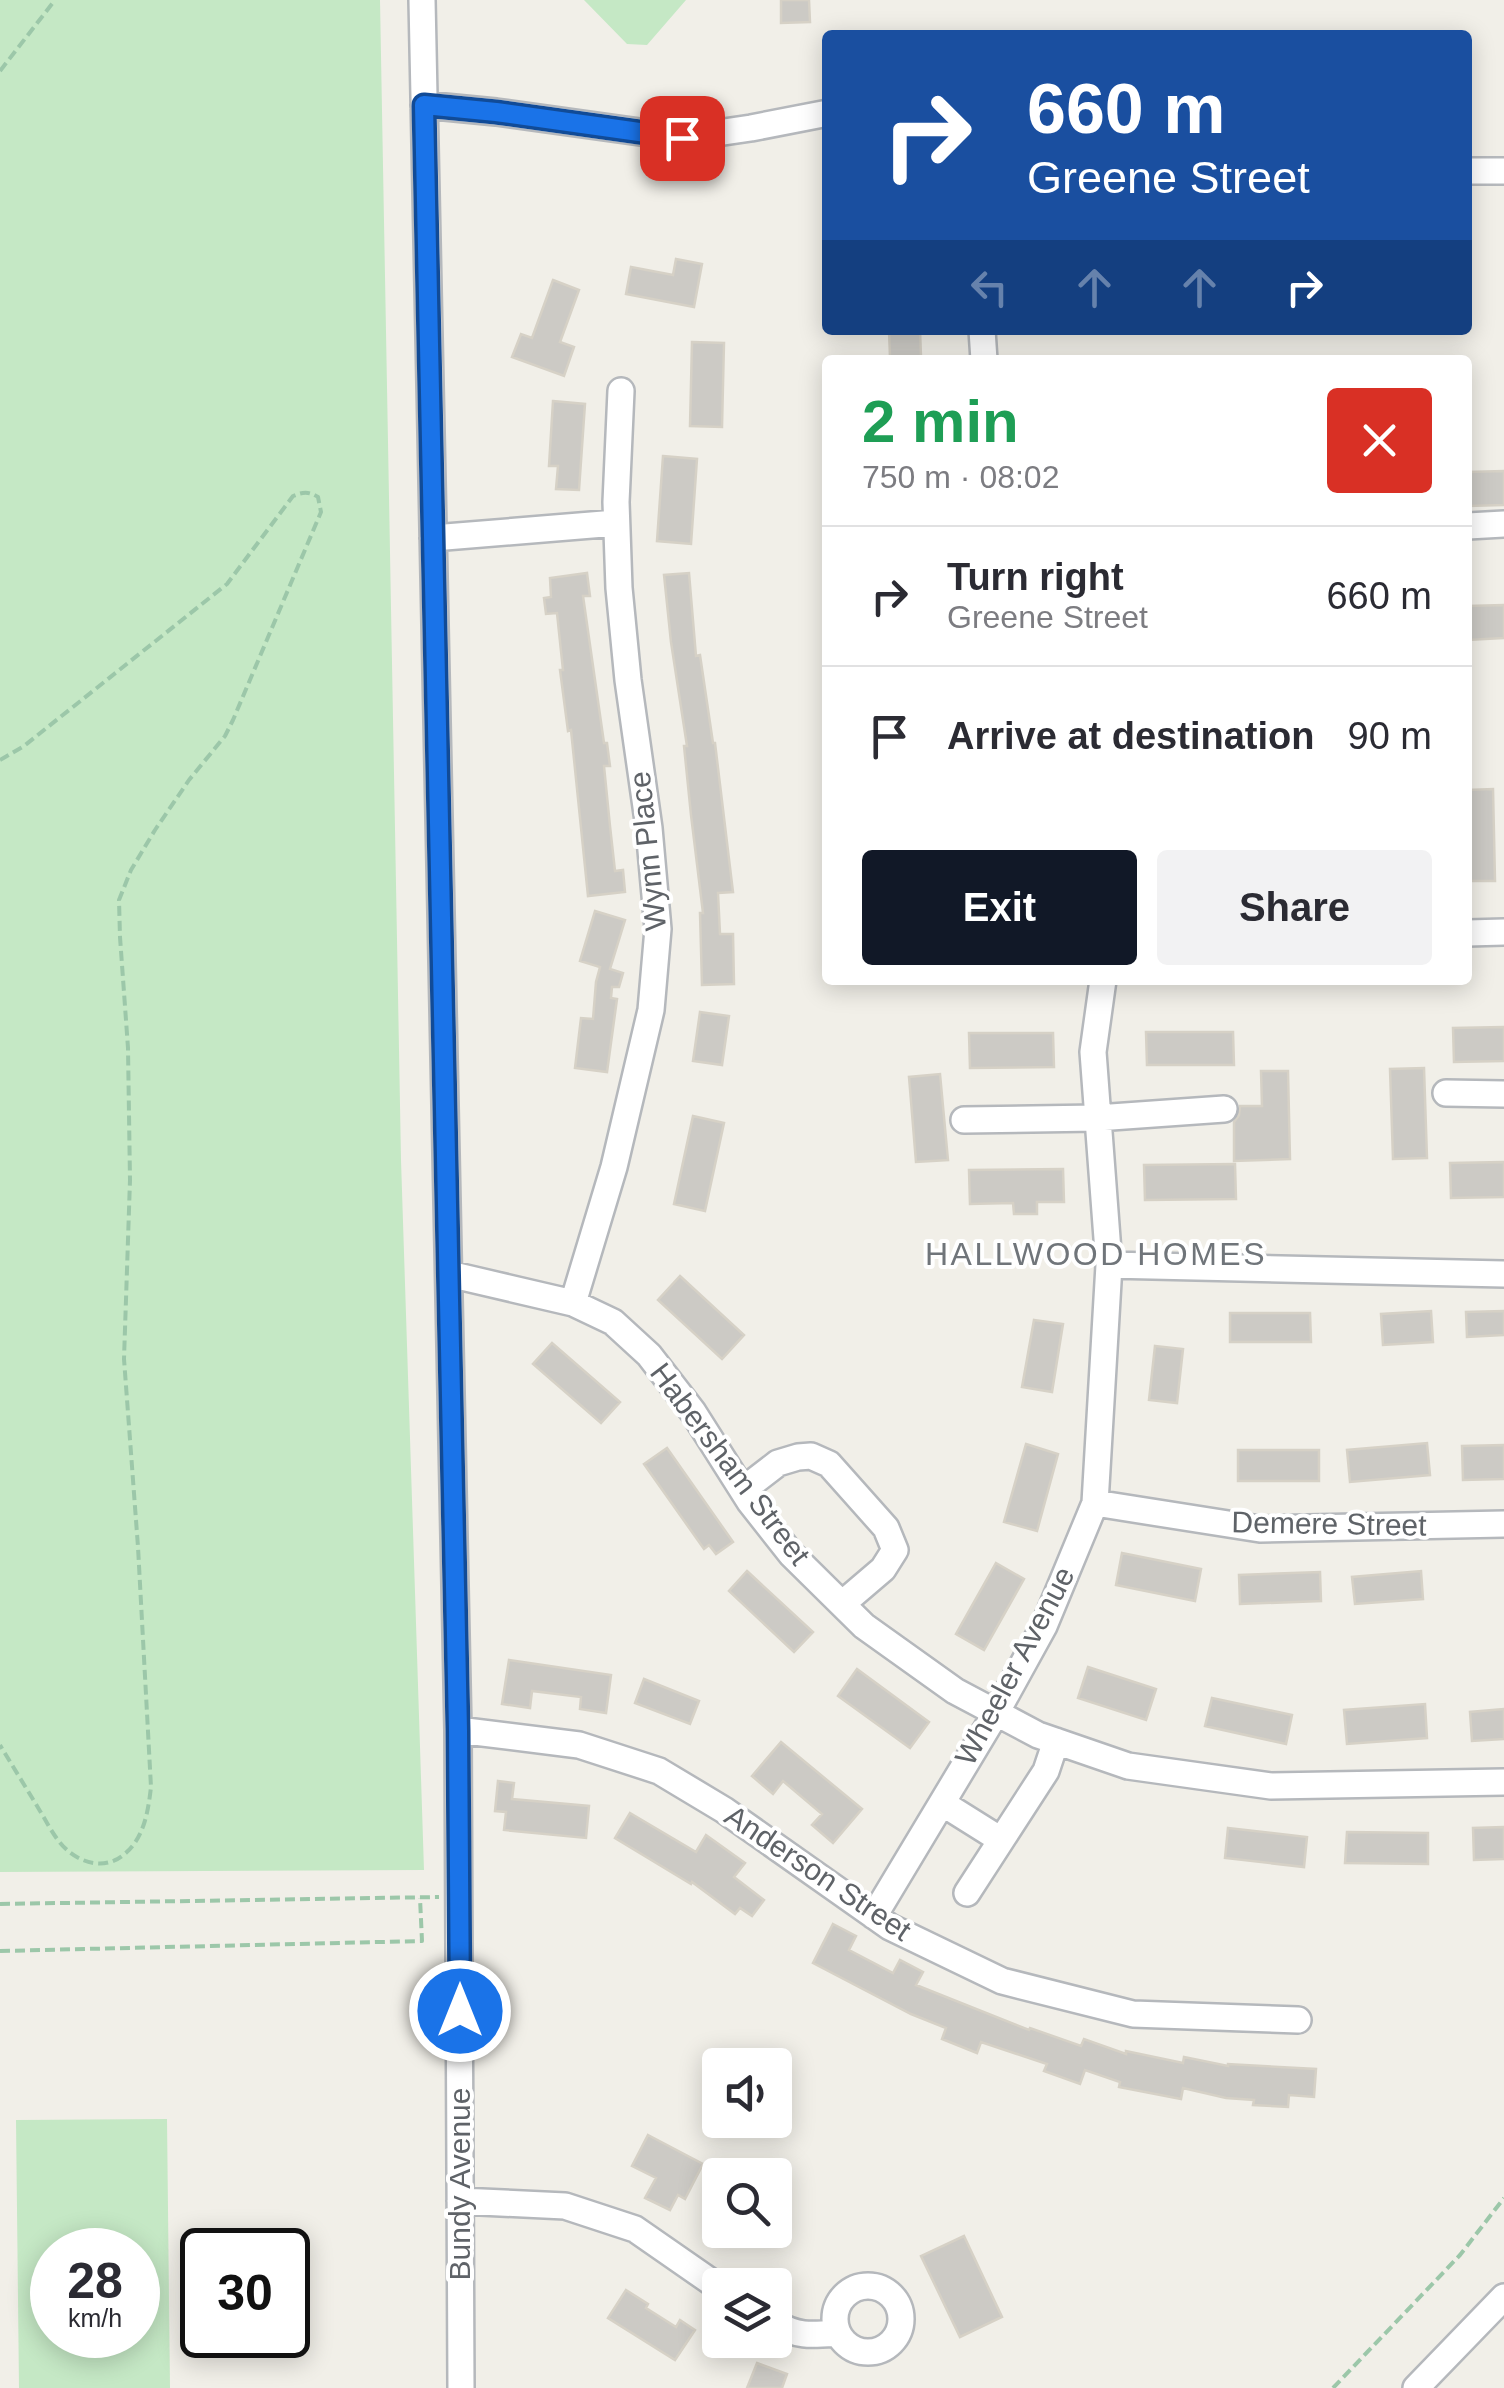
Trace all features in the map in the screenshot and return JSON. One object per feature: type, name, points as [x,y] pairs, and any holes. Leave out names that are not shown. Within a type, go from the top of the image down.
[{"type":"street","name":"Bundy Avenue","points":[[422,0],[458,1730],[461,2388]]},
{"type":"street","points":[[424,105],[682,138],[822,114]]},
{"type":"street","points":[[1472,171],[1504,171]]},
{"type":"street","name":"Wynn Place","points":[[573,1302],[614,1167],[651,1010],[658,929],[619,588],[616,523],[620,391]]},
{"type":"street","points":[[433,538],[616,523]]},
{"type":"street","points":[[1472,526],[1504,524]]},
{"type":"street","points":[[1472,934],[1504,932]]},
{"type":"street","name":"Wheeler Avenue","points":[[874,1916],[1044,1626],[1095,1503],[1109,1265],[1093,1052],[1102,985]]},
{"type":"street","points":[[1446,1093],[1504,1094]]},
{"type":"street","points":[[964,1120],[1096,1118],[1224,1109]]},
{"type":"street","points":[[1109,1265],[1504,1274]]},
{"type":"street","name":"Habersham Street","points":[[449,1274],[573,1302],[613,1322],[649,1355],[792,1554],[864,1626],[955,1692],[1038,1735],[1128,1766],[1271,1786],[1504,1782]]},
{"type":"street","points":[[743,1490],[778,1463],[811,1456],[829,1464],[886,1528],[894,1550],[883,1569],[842,1604]]},
{"type":"street","name":"Demere Street","points":[[1095,1503],[1260,1530],[1504,1524]]},
{"type":"street","name":"Anderson Street","points":[[458,1730],[579,1746],[659,1771],[724,1810],[890,1927],[1002,1981],[1133,2014],[1298,2020]]},
{"type":"street","points":[[967,1893],[1046,1771],[1056,1741]]},
{"type":"street","points":[[942,1803],[1001,1840]]},
{"type":"street","points":[[460,2200],[564,2206],[635,2229],[702,2276]]},
{"type":"street","points":[[1416,2388],[1504,2297]]},
{"type":"street","points":[[792,2332],[837,2332]]},
{"type":"path","points":[[0,71],[54,0]]},
{"type":"path","points":[[0,760],[24,746],[227,584],[293,496],[311,492],[318,497],[321,506],[317,522],[233,720],[155,830],[131,870],[119,900],[129,1085],[124,1358],[151,1787],[149,1809],[139,1838],[108,1864],[95,1864],[73,1854],[56,1838],[0,1745]]},
{"type":"path","points":[[0,1904],[459,1897]]},
{"type":"path","points":[[0,1951],[422,1942],[420,1898]]},
{"type":"path","points":[[1334,2388],[1460,2255],[1504,2198]]},
{"type":"green space","points":[[0,0],[380,0],[401,1160],[424,1870],[0,1872]]},
{"type":"green space","points":[[584,0],[686,0],[647,45],[627,44]]},
{"type":"green space","points":[[167,2119],[170,2388],[19,2388],[16,2120]]},
{"type":"building","points":[[781,0],[809,0],[810,22],[781,23]]},
{"type":"building","points":[[676,259],[702,264],[694,307],[626,294],[631,267],[673,275]]},
{"type":"building","points":[[553,280],[579,290],[560,342],[574,347],[564,376],[512,357],[521,334],[532,338]]},
{"type":"building","points":[[889,335],[920,335],[921,355],[890,355]]},
{"type":"building","points":[[692,342],[724,343],[722,427],[690,426]]},
{"type":"building","points":[[553,401],[585,404],[579,490],[556,489],[558,466],[549,466]]},
{"type":"building","points":[[663,456],[697,459],[691,544],[657,541]]},
{"type":"building","points":[[1504,471],[1504,505],[1472,506],[1472,472]]},
{"type":"building","points":[[587,573],[590,596],[583,596],[610,766],[604,766],[615,871],[623,870],[625,892],[588,896],[571,730],[568,731],[560,670],[557,613],[546,614],[544,598],[551,597],[550,578]]},
{"type":"building","points":[[689,573],[696,656],[700,655],[715,743],[733,892],[718,893],[720,934],[733,934],[734,984],[702,985],[703,913],[687,746],[664,575]]},
{"type":"building","points":[[1504,605],[1504,638],[1472,640],[1472,606]]},
{"type":"building","points":[[1493,789],[1495,881],[1472,881],[1472,790]]},
{"type":"building","points":[[595,911],[625,920],[610,969],[623,973],[619,987],[612,987],[611,998],[617,999],[607,1072],[575,1068],[581,1018],[593,1019],[600,967],[580,961]]},
{"type":"building","points":[[700,1012],[729,1016],[722,1065],[693,1061]]},
{"type":"building","points":[[1504,1027],[1504,1061],[1454,1062],[1453,1028]]},
{"type":"building","points":[[1146,1032],[1233,1032],[1234,1065],[1147,1065]]},
{"type":"building","points":[[969,1033],[1053,1033],[1054,1067],[970,1068]]},
{"type":"building","points":[[1424,1068],[1427,1158],[1393,1159],[1390,1069]]},
{"type":"building","points":[[1261,1071],[1288,1071],[1290,1159],[1234,1161],[1234,1122],[1240,1106],[1262,1106]]},
{"type":"building","points":[[940,1074],[948,1160],[916,1162],[909,1077]]},
{"type":"building","points":[[693,1116],[724,1123],[705,1211],[674,1204]]},
{"type":"building","points":[[1504,1162],[1504,1197],[1451,1198],[1450,1163]]},
{"type":"building","points":[[1235,1164],[1236,1199],[1145,1200],[1144,1165]]},
{"type":"building","points":[[1063,1169],[1064,1202],[1037,1202],[1037,1214],[1014,1214],[1013,1203],[970,1204],[969,1170]]},
{"type":"building","points":[[680,1276],[744,1335],[722,1359],[658,1300]]},
{"type":"building","points":[[1431,1311],[1433,1342],[1383,1345],[1381,1314]]},
{"type":"building","points":[[1504,1311],[1504,1335],[1467,1337],[1466,1312]]},
{"type":"building","points":[[1230,1313],[1310,1313],[1311,1342],[1230,1342]]},
{"type":"building","points":[[1034,1320],[1063,1324],[1052,1392],[1022,1387]]},
{"type":"building","points":[[552,1343],[620,1402],[601,1423],[533,1364]]},
{"type":"building","points":[[1155,1346],[1183,1349],[1177,1403],[1149,1400]]},
{"type":"building","points":[[1427,1443],[1430,1475],[1350,1482],[1347,1450]]},
{"type":"building","points":[[1026,1444],[1058,1454],[1037,1531],[1004,1522]]},
{"type":"building","points":[[1504,1445],[1504,1479],[1463,1480],[1462,1446]]},
{"type":"building","points":[[667,1448],[733,1542],[716,1554],[709,1545],[704,1549],[644,1464]]},
{"type":"building","points":[[1238,1450],[1319,1450],[1319,1481],[1238,1481]]},
{"type":"building","points":[[1122,1553],[1201,1569],[1195,1601],[1116,1585]]},
{"type":"building","points":[[996,1563],[1024,1579],[984,1650],[956,1634]]},
{"type":"building","points":[[747,1571],[813,1632],[794,1652],[729,1591]]},
{"type":"building","points":[[1421,1571],[1423,1599],[1355,1604],[1352,1577]]},
{"type":"building","points":[[1320,1572],[1321,1601],[1240,1604],[1239,1575]]},
{"type":"building","points":[[509,1660],[611,1675],[606,1713],[580,1709],[581,1697],[532,1691],[530,1708],[502,1704]]},
{"type":"building","points":[[1088,1667],[1156,1689],[1146,1720],[1078,1698]]},
{"type":"building","points":[[857,1669],[929,1722],[910,1748],[838,1696]]},
{"type":"building","points":[[644,1679],[699,1701],[690,1724],[635,1703]]},
{"type":"building","points":[[1212,1698],[1292,1715],[1286,1744],[1205,1726]]},
{"type":"building","points":[[1425,1704],[1427,1738],[1347,1744],[1344,1710]]},
{"type":"building","points":[[1504,1709],[1504,1739],[1472,1741],[1470,1712]]},
{"type":"building","points":[[781,1742],[862,1809],[833,1843],[812,1825],[822,1814],[783,1781],[773,1794],[752,1776]]},
{"type":"building","points":[[498,1781],[514,1783],[512,1799],[589,1806],[586,1838],[504,1830],[506,1812],[495,1811]]},
{"type":"building","points":[[630,1813],[696,1852],[706,1835],[745,1863],[734,1877],[764,1900],[752,1916],[740,1908],[735,1914],[692,1882],[615,1838]]},
{"type":"building","points":[[1504,1827],[1504,1859],[1474,1860],[1473,1828]]},
{"type":"building","points":[[1228,1828],[1307,1837],[1304,1867],[1225,1858]]},
{"type":"building","points":[[1347,1832],[1428,1833],[1428,1864],[1345,1863]]},
{"type":"building","points":[[833,1924],[856,1936],[849,1950],[893,1973],[900,1960],[923,1972],[916,1985],[1029,2030],[1081,2046],[1084,2039],[1126,2054],[1183,2063],[1184,2057],[1228,2066],[1316,2069],[1314,2097],[1289,2095],[1288,2107],[1253,2105],[1254,2100],[1183,2088],[1181,2099],[1119,2087],[1120,2082],[1085,2070],[1080,2084],[1044,2071],[1047,2064],[981,2042],[977,2053],[942,2039],[946,2028],[813,1963]]},
{"type":"building","points":[[648,2135],[702,2163],[685,2199],[678,2195],[670,2210],[645,2198],[656,2178],[632,2166]]},
{"type":"building","points":[[964,2236],[1002,2317],[960,2337],[921,2256]]},
{"type":"building","points":[[626,2290],[676,2327],[680,2320],[695,2330],[675,2360],[608,2318]]},
{"type":"building","points":[[757,2363],[787,2374],[782,2388],[747,2388]]},
{"type":"district","name":"HALLWOOD HOMES","points":[[1096,1254]]},
{"type":"route","points":[[460,2011],[458,1730],[424,105],[682,138]]}]
